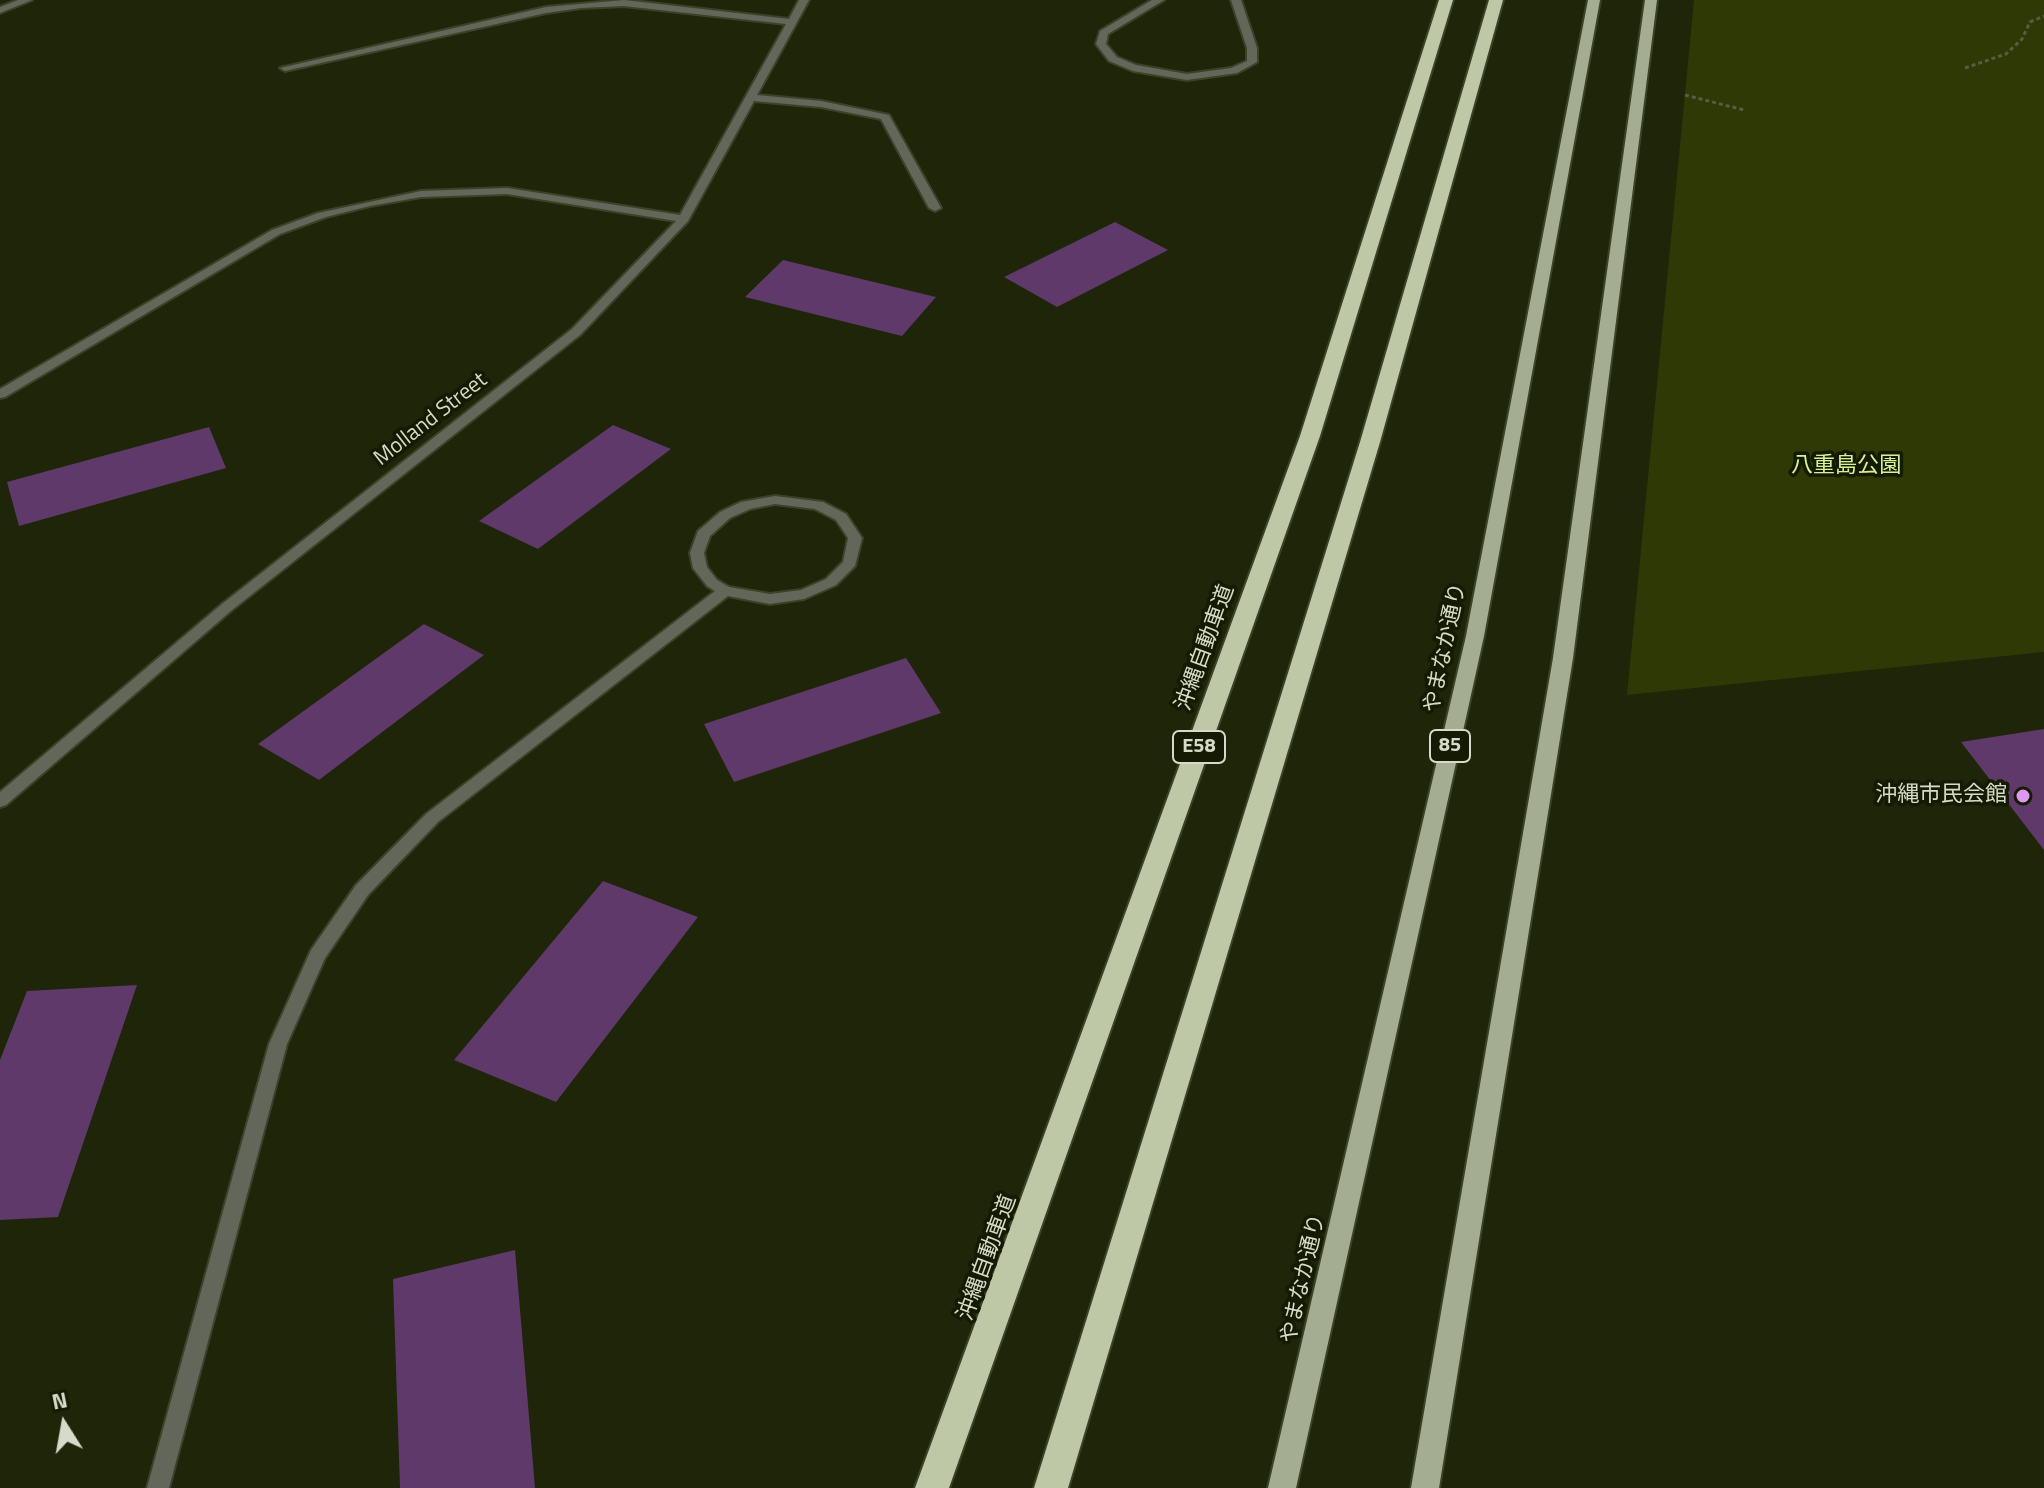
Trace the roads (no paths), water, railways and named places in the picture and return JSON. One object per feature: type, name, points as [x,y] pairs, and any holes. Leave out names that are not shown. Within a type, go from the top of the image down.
[{"type":"highway","name":"沖縄自動車道","points":[[932,1488],[1310,436],[1446,0]]},
{"type":"highway","points":[[1051,1488],[1370,442],[1496,0]]},
{"type":"main road","name":"やまなか通り","points":[[1282,1488],[1475,636],[1594,0]]},
{"type":"main road","points":[[1425,1488],[1563,658],[1651,0]]},
{"type":"lane","points":[[0,10],[27,0]]},
{"type":"lane","name":"Molland Street","points":[[0,801],[227,607],[576,332],[684,219],[804,0]]},
{"type":"lane","points":[[1159,0],[1103,33],[1101,44],[1113,59],[1133,68],[1187,77],[1233,71],[1252,62],[1252,48],[1236,0]]},
{"type":"lane","points":[[285,68],[581,5],[624,3],[790,22]]},
{"type":"lane","points":[[750,97],[821,104],[885,117],[935,208]]},
{"type":"lane","points":[[0,394],[276,232],[358,206],[421,194],[507,191],[684,219]]},
{"type":"lane","points":[[158,1488],[278,1044],[317,955],[362,890],[432,818],[725,591],[770,599],[804,594],[831,582],[850,563],[855,538],[841,517],[818,505],[784,500],[746,505],[725,515],[703,534],[697,553],[700,568],[712,583],[725,591]]},
{"type":"place","name":"沖縄市民会館","points":[[2023,796]]},
{"type":"park label","name":"八重島公園","points":[[1846,467]]}]
